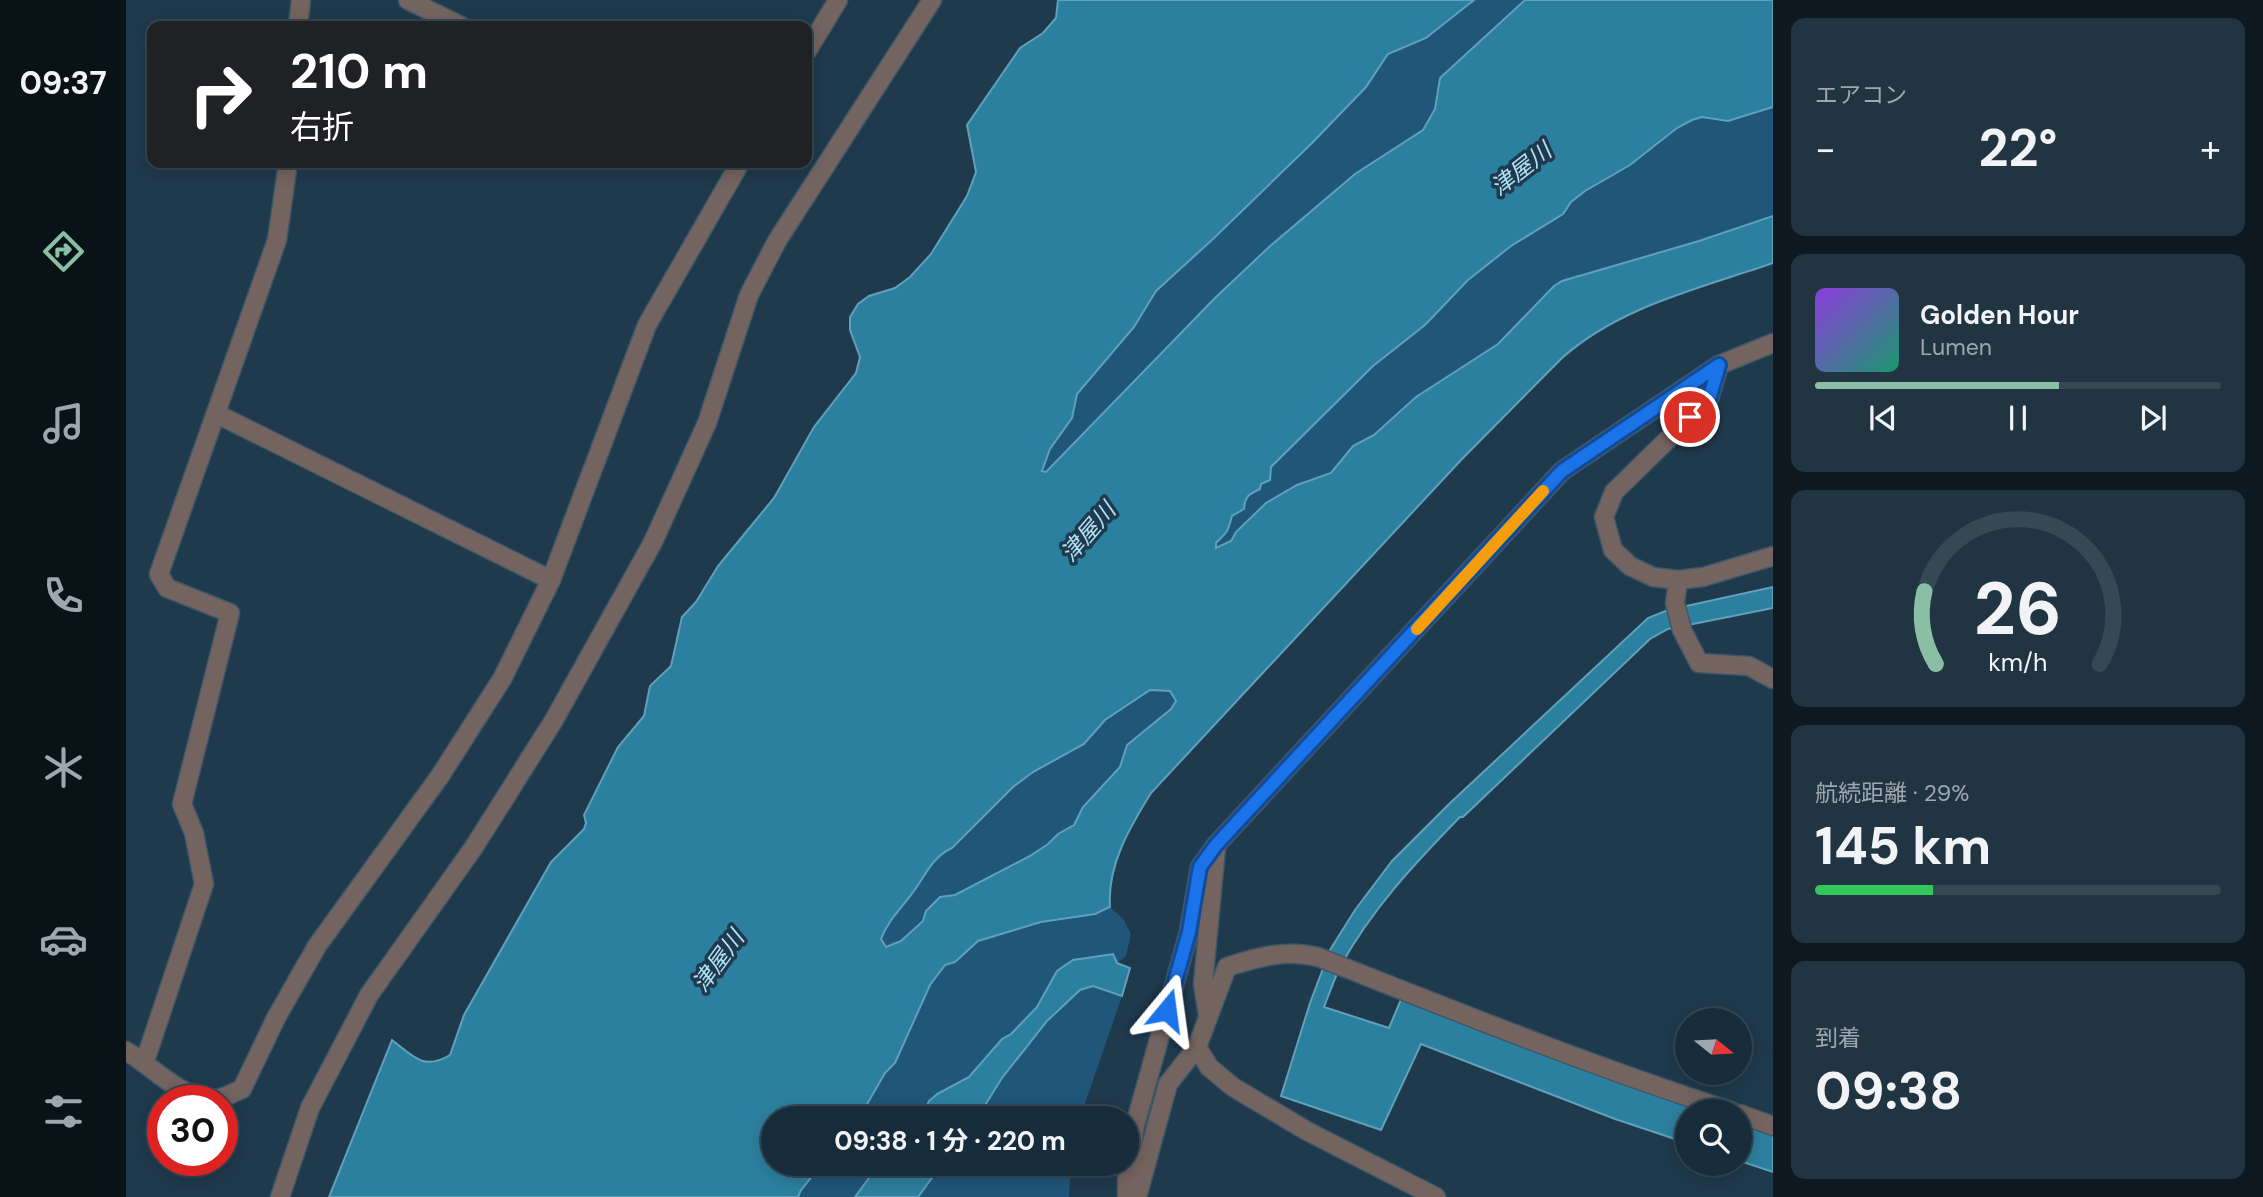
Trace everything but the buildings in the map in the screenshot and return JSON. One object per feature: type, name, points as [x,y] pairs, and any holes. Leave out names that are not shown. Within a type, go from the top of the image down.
[{"type":"street","points":[[298,21],[300,0]]},
{"type":"street","points":[[408,0],[451,21]]},
{"type":"street","points":[[812,43],[838,0]]},
{"type":"street","points":[[280,1197],[310,1108],[369,995],[489,824],[554,720],[653,542],[707,423],[749,295],[777,241],[932,0]]},
{"type":"street","points":[[145,1061],[204,884],[194,833],[182,804],[230,613],[167,588],[159,574],[277,240],[287,168]]},
{"type":"street","points":[[126,1051],[145,1061],[182,1091],[213,1100],[242,1089],[276,1018],[317,946],[440,776],[502,679],[551,580],[647,325],[737,168]]},
{"type":"street","points":[[1127,1197],[1135,1125],[1189,932],[1200,867],[1216,845],[1562,471],[1719,365],[1773,343]]},
{"type":"street","points":[[1719,365],[1709,399],[1614,492],[1604,517],[1613,550],[1630,566],[1653,578],[1678,580],[1703,577],[1773,556]]},
{"type":"street","points":[[216,415],[551,580]]},
{"type":"street","points":[[1678,580],[1675,603],[1682,630],[1699,663],[1749,666],[1773,679]]},
{"type":"street","points":[[1208,1014],[1203,984],[1216,845]]},
{"type":"street","points":[[1137,1197],[1168,1084],[1197,1047],[1227,967],[1261,956],[1298,952],[1318,957],[1605,1069],[1695,1099]]},
{"type":"street","points":[[1197,1047],[1209,1067],[1233,1087],[1307,1131],[1436,1197]]},
{"type":"street","points":[[1752,1118],[1773,1126]]},
{"type":"shaded area","points":[[1474,0],[1525,0],[1436,93],[1435,109],[1423,130],[1355,174],[1269,247],[1215,298],[1046,472],[1041,471],[1050,449],[1072,418],[1077,394],[1134,327],[1156,291],[1312,143],[1366,87],[1389,54],[1426,38]]},
{"type":"shaded area","points":[[1773,107],[1773,216],[1554,285],[1498,344],[1416,397],[1374,435],[1353,446],[1331,473],[1297,485],[1266,503],[1236,532],[1231,541],[1216,548],[1216,543],[1232,516],[1244,509],[1250,494],[1270,480],[1271,468],[1373,366],[1425,325],[1468,280],[1511,246],[1563,214],[1571,202],[1585,191],[1630,165],[1677,128],[1702,117],[1728,121]]},
{"type":"shaded area","points":[[1150,690],[1170,691],[1176,701],[1171,709],[1127,745],[1120,767],[1083,807],[1075,825],[1058,834],[1030,856],[955,895],[940,898],[926,911],[923,921],[901,941],[886,947],[881,939],[888,925],[935,860],[952,848],[1013,787],[1033,772],[1084,744],[1105,720]]},
{"type":"shaded area","points":[[1110,907],[1124,920],[1131,934],[1126,956],[1117,963],[1073,960],[1057,971],[1037,1007],[1011,1034],[1002,1039],[969,1077],[937,1094],[929,1106],[866,1106],[885,1073],[895,1063],[930,985],[945,965],[955,962],[978,941],[1041,922],[1095,914]]},
{"type":"shaded area","points":[[1093,986],[1122,996],[1084,1106],[984,1106],[1002,1078],[1047,1021],[1080,990]]},
{"type":"shaded area","points":[[812,1176],[871,1176],[855,1197],[798,1197]]},
{"type":"shaded area","points":[[933,1176],[1070,1176],[1069,1197],[918,1197]]},
{"type":"water","name":"津屋川","points":[[1058,0],[1474,0],[1426,38],[1388,54],[1366,87],[1312,143],[1156,291],[1134,327],[1077,394],[1072,418],[1050,449],[1042,471],[1046,472],[1215,298],[1269,247],[1355,174],[1423,130],[1435,109],[1440,78],[1525,0],[1773,0],[1773,107],[1728,121],[1702,117],[1677,128],[1630,165],[1585,191],[1571,202],[1563,214],[1511,246],[1468,280],[1425,325],[1373,366],[1271,467],[1270,480],[1248,496],[1244,509],[1232,516],[1227,531],[1216,543],[1216,548],[1231,541],[1236,532],[1266,503],[1297,485],[1331,473],[1353,446],[1374,435],[1416,397],[1498,344],[1562,281],[1699,241],[1773,216],[1773,263],[1690,290],[1635,312],[1585,340],[1562,358],[1462,459],[1151,793],[1128,833],[1116,861],[1110,907],[1095,914],[1041,922],[978,941],[955,962],[945,965],[930,985],[895,1063],[885,1073],[866,1106],[761,1106],[761,1176],[812,1176],[798,1197],[329,1197],[392,1040],[412,1056],[425,1062],[441,1060],[450,1055],[464,1015],[551,862],[584,829],[584,815],[618,747],[644,716],[650,686],[671,666],[682,617],[696,602],[718,566],[774,498],[814,427],[856,373],[860,357],[850,330],[850,317],[858,304],[869,296],[895,288],[910,277],[931,254],[967,196],[976,172],[967,125],[1020,48],[1043,33],[1056,18]],"holes":[[[1150,690],[1170,691],[1176,701],[1171,709],[1127,745],[1120,767],[1083,807],[1074,825],[1030,856],[955,895],[940,897],[926,911],[923,921],[901,941],[886,947],[881,939],[884,932],[931,865],[952,848],[1013,787],[1033,772],[1084,744],[1105,720]]]},
{"type":"water","points":[[1773,587],[1773,608],[1668,629],[1650,639],[1460,817],[1410,870],[1352,946],[1340,967],[1324,1007],[1389,1028],[1402,997],[1675,1100],[1675,1139],[1615,1119],[1421,1044],[1381,1130],[1281,1096],[1330,950],[1355,910],[1392,861],[1648,618],[1668,610]]},
{"type":"water","points":[[1113,954],[1117,963],[1130,968],[1122,996],[1093,986],[1080,990],[1047,1021],[1002,1078],[984,1106],[927,1106],[937,1094],[969,1077],[1002,1039],[1011,1034],[1037,1007],[1057,971],[1073,960]]},
{"type":"water","points":[[1752,1128],[1773,1134],[1773,1172],[1752,1165]]},
{"type":"water","points":[[871,1176],[933,1176],[918,1197],[855,1197]]},
{"type":"slow traffic","points":[[1417,629],[1543,491]]},
{"type":"route","points":[[1167,1010],[1189,932],[1200,867],[1216,845],[1562,471],[1719,365],[1709,399],[1690,417]]}]
